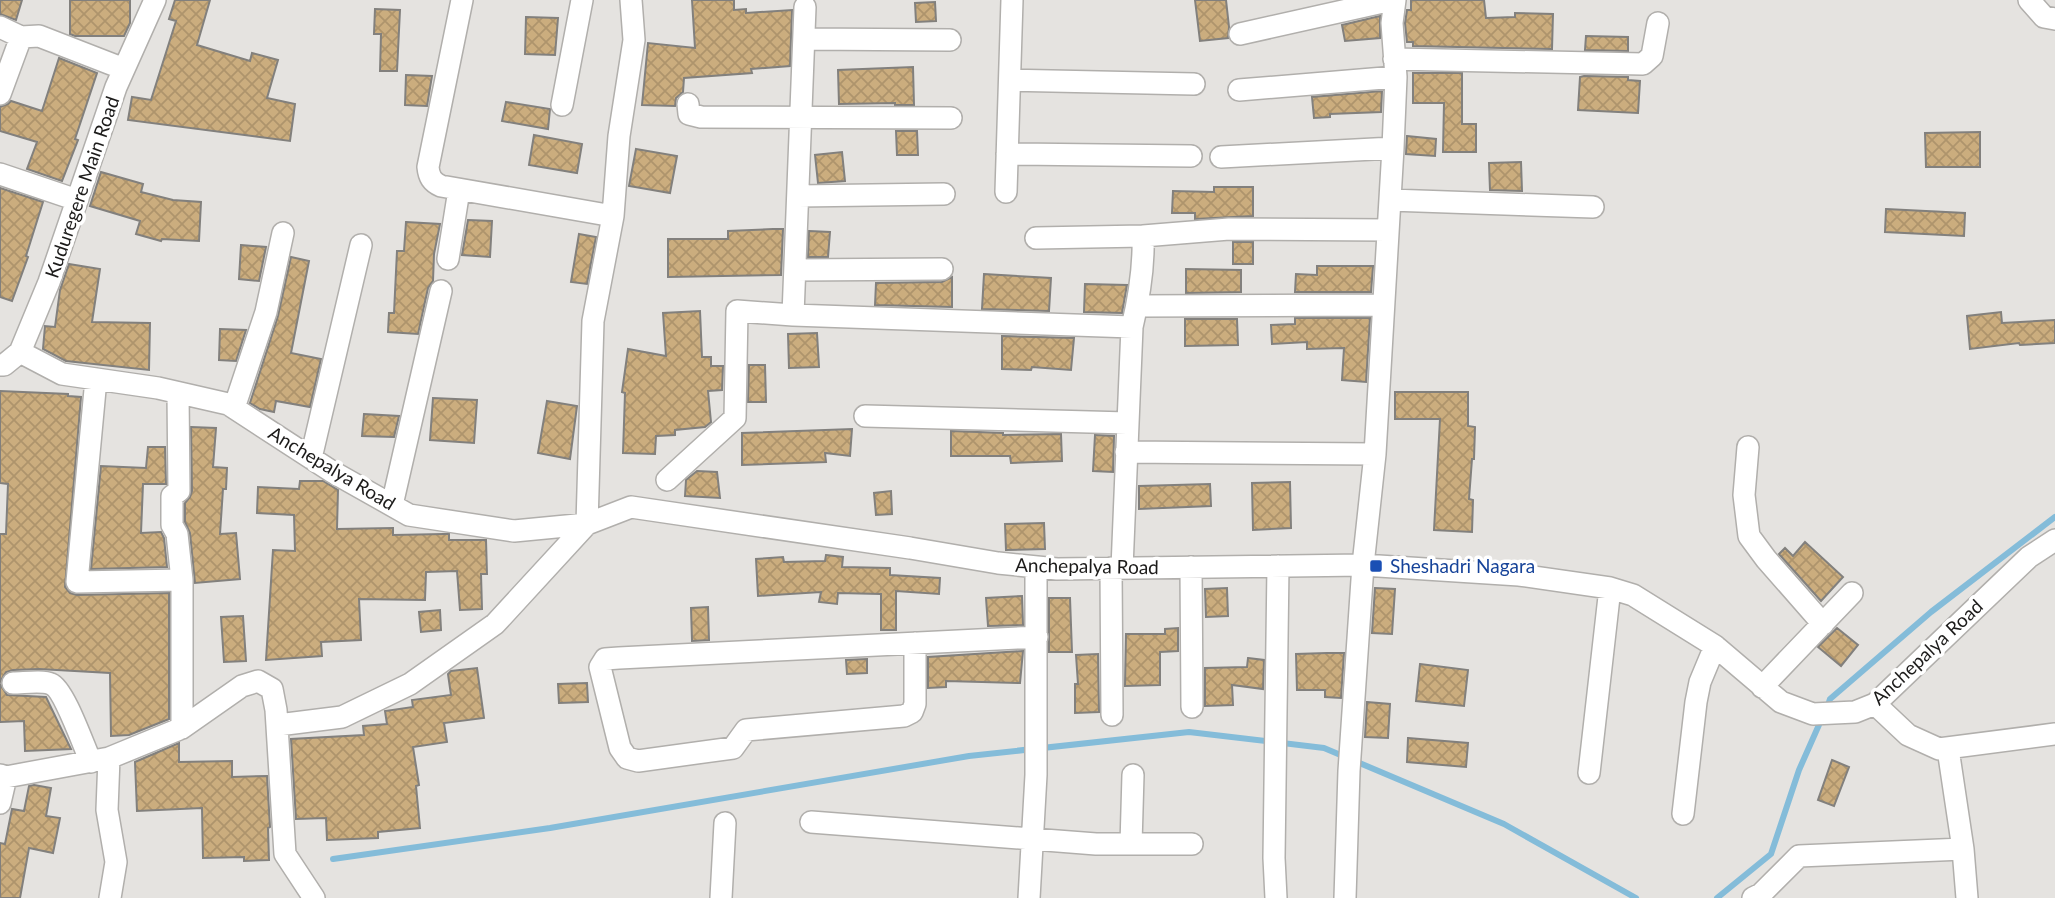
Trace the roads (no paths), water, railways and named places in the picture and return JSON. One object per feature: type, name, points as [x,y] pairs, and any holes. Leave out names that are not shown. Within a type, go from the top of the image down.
[{"type":"street","name":"Kuduregere Main Road","points":[[20,352],[49,282],[124,69],[155,0]]},
{"type":"street","points":[[462,0],[428,167],[429,176],[434,183],[459,190],[613,216]]},
{"type":"street","points":[[562,105],[582,0]]},
{"type":"street","points":[[278,725],[342,718],[410,684],[495,624],[587,524],[593,321],[613,216],[619,136],[634,40],[631,0]]},
{"type":"street","points":[[1006,192],[1012,0],[1018,0]]},
{"type":"street","points":[[1240,34],[1394,0],[1393,148],[1375,454],[1363,565],[1349,771],[1345,898]]},
{"type":"street","points":[[2029,0],[2044,17],[2055,19]]},
{"type":"street","points":[[793,315],[805,7]]},
{"type":"street","points":[[1238,90],[1395,68],[1643,64],[1652,57],[1658,23]]},
{"type":"street","points":[[0,27],[21,37],[39,36],[124,69]]},
{"type":"street","points":[[0,94],[21,37]]},
{"type":"street","points":[[804,39],[950,40]]},
{"type":"street","points":[[1010,80],[1195,84]]},
{"type":"street","points":[[688,104],[689,114],[695,116],[951,118]]},
{"type":"street","points":[[1221,157],[1393,148]]},
{"type":"street","points":[[1007,154],[1191,156]]},
{"type":"street","points":[[0,174],[77,200]]},
{"type":"street","points":[[448,259],[459,190]]},
{"type":"street","points":[[798,196],[944,194]]},
{"type":"street","points":[[1390,200],[1593,207]]},
{"type":"street","points":[[1037,238],[1143,236],[1229,229],[1388,230]]},
{"type":"street","points":[[234,408],[266,312],[283,233]]},
{"type":"street","points":[[1112,715],[1117,568],[1132,327],[1137,306],[1143,236]]},
{"type":"street","points":[[312,458],[361,245]]},
{"type":"street","points":[[795,270],[942,269]]},
{"type":"street","points":[[392,505],[441,291]]},
{"type":"street","points":[[1137,306],[1382,305]]},
{"type":"street","points":[[667,480],[735,418],[737,312],[1132,327]]},
{"type":"street","points":[[0,365],[4,365],[20,352]]},
{"type":"street","name":"Anchepalya Road","points":[[20,352],[62,374],[228,404],[312,458],[409,515],[514,531],[587,524],[631,507],[1036,567],[1363,565],[1519,575],[1611,587],[1633,596],[1715,646],[1781,702],[1813,715],[1855,712],[1874,704],[2029,557],[2055,540]]},
{"type":"street","points":[[96,379],[77,582],[182,580]]},
{"type":"street","points":[[178,393],[179,491],[172,496],[172,525],[177,534],[182,580],[183,728]]},
{"type":"street","points":[[864,416],[1127,423]]},
{"type":"street","points":[[1748,447],[1744,495],[1749,536],[1823,624]]},
{"type":"street","points":[[1126,452],[1375,454]]},
{"type":"street","points":[[1276,898],[1274,858],[1278,566]]},
{"type":"street","points":[[1029,898],[1036,775],[1036,567]]},
{"type":"street","points":[[1191,567],[1192,707]]},
{"type":"street","points":[[1589,773],[1611,587]]},
{"type":"street","points":[[1762,687],[1852,593]]},
{"type":"street","points":[[915,643],[915,704],[912,712],[904,716],[746,730],[733,748],[639,761],[627,758],[620,748],[600,667],[605,659],[619,658],[915,643],[1037,637]]},
{"type":"street","points":[[1683,814],[1696,702],[1700,682],[1715,646]]},
{"type":"street","points":[[0,803],[3,776],[100,760],[183,728],[242,686],[258,681],[271,689],[278,725],[285,855],[314,898]]},
{"type":"street","points":[[13,683],[51,684],[57,689],[100,760],[116,862],[110,898]]},
{"type":"street","points":[[1874,704],[1908,735],[1939,749],[2055,734]]},
{"type":"street","points":[[1948,749],[1963,849],[1967,898]]},
{"type":"street","points":[[1131,844],[1133,775]]},
{"type":"street","points":[[811,822],[1131,844],[1192,844]]},
{"type":"street","points":[[721,898],[725,823]]},
{"type":"street","points":[[1753,898],[1761,894],[1799,856],[1963,849]]},
{"type":"waterway","points":[[1827,708],[1830,699],[1931,612],[2055,517]]},
{"type":"waterway","points":[[1717,898],[1771,854],[1799,770],[1822,718]]},
{"type":"waterway","points":[[333,859],[550,828],[969,756],[1189,732],[1324,748],[1504,824],[1636,898]]},
{"type":"place","name":"Sheshadri Nagara","points":[[1376,566]]}]
